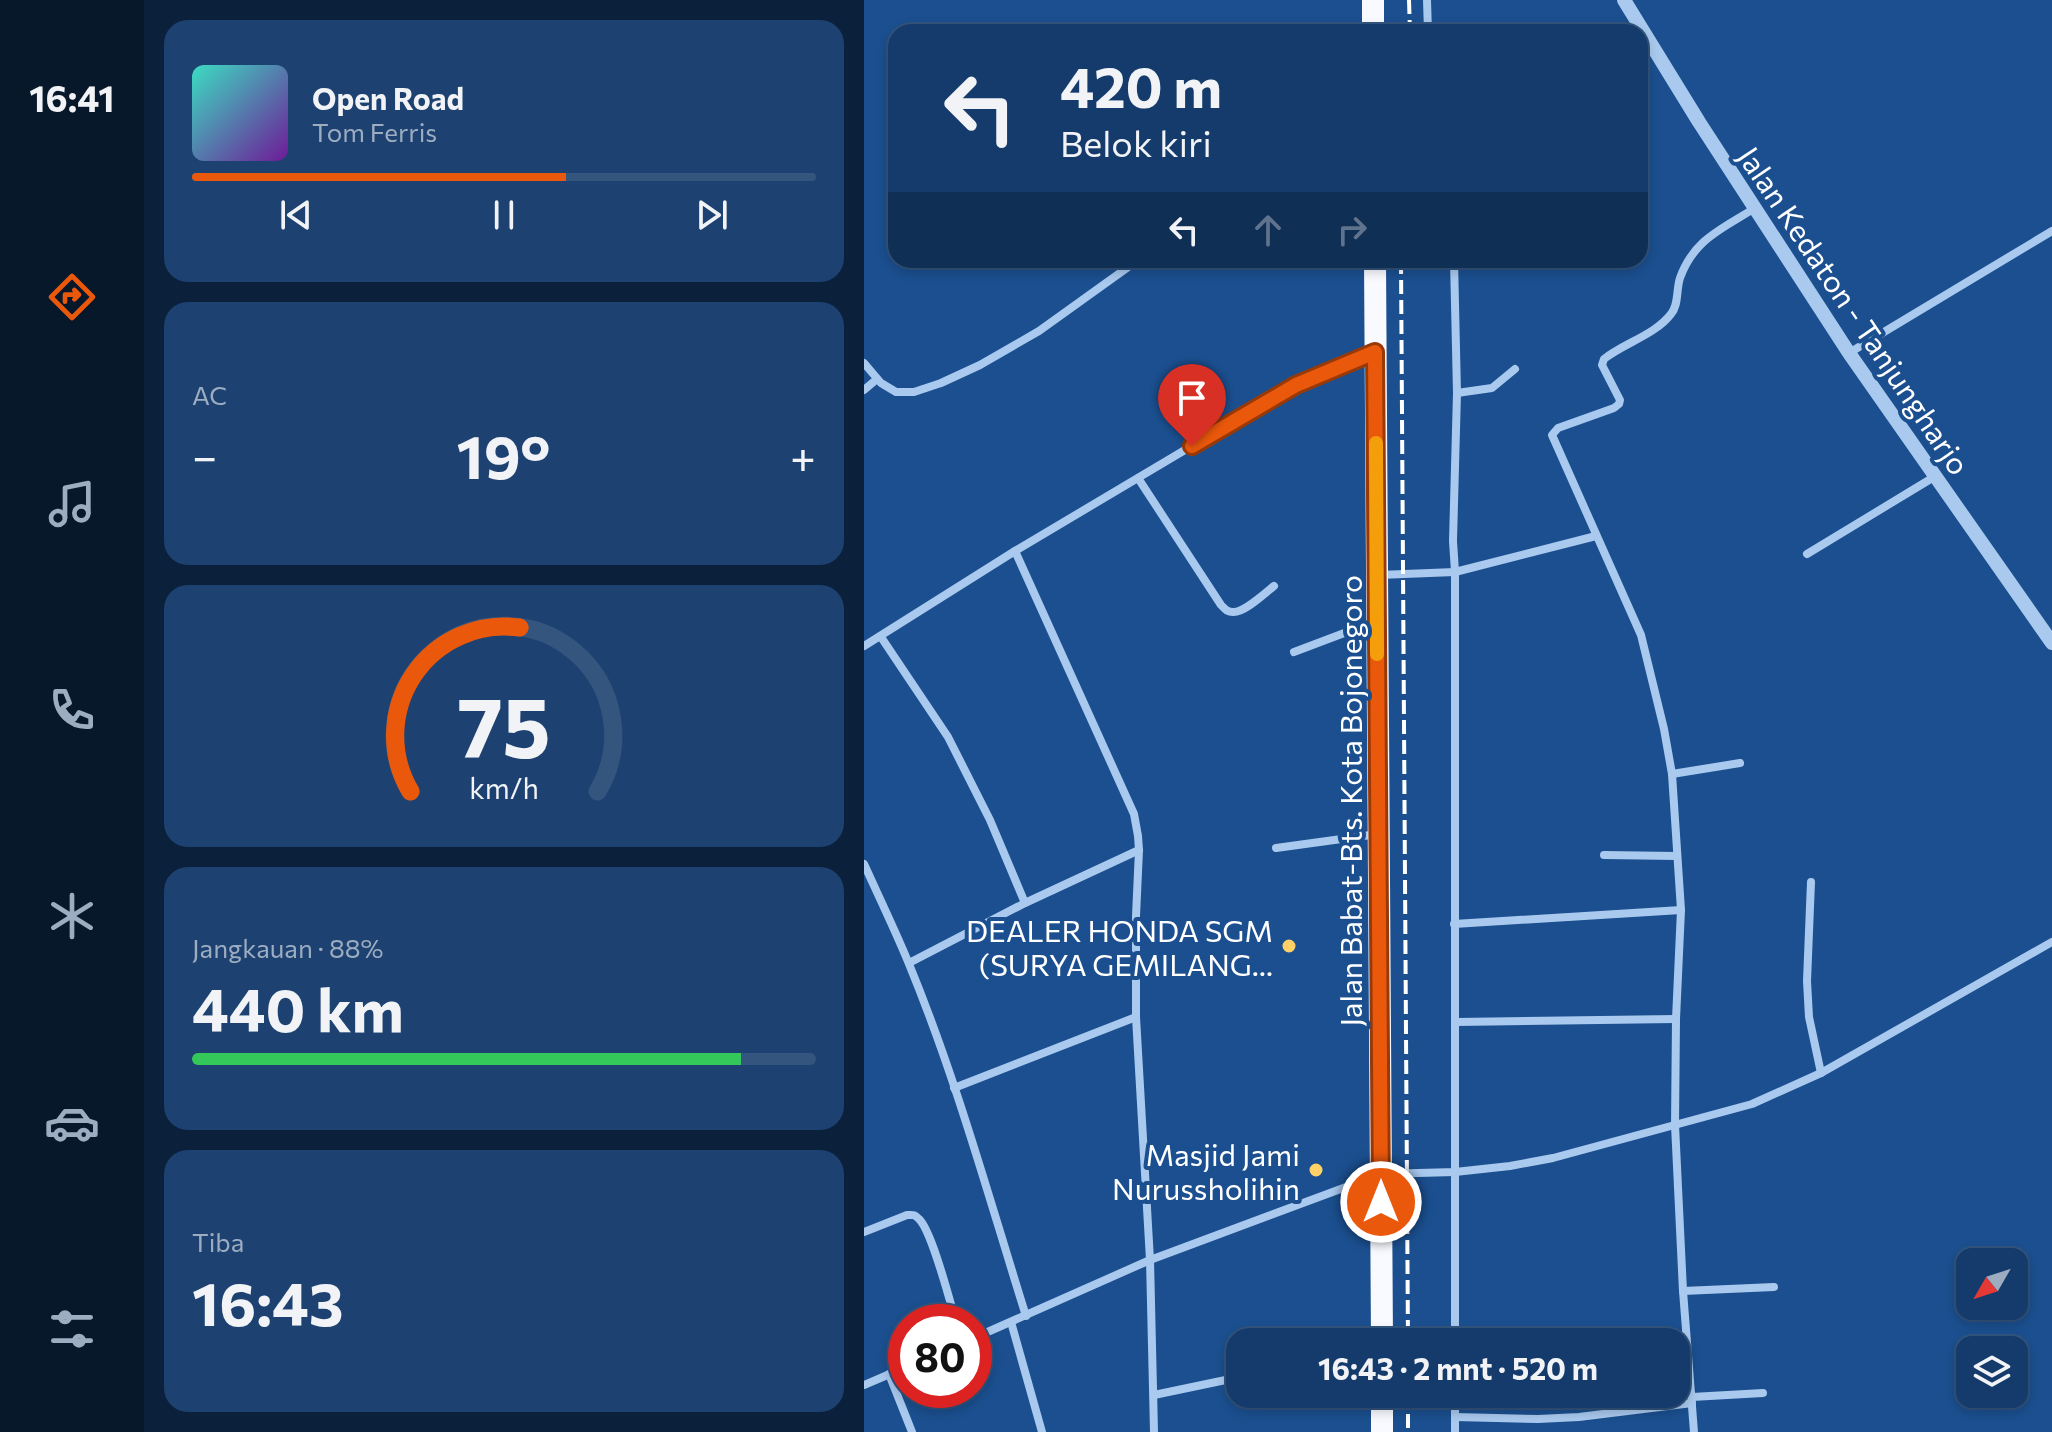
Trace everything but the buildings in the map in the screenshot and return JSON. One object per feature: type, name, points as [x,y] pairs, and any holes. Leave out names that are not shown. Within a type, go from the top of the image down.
[{"type":"highway","points":[[1373,0],[1373,24]]},
{"type":"highway","name":"Jalan Babat-Bts. Kota Bojonegoro","points":[[1375,268],[1382,1328]]},
{"type":"highway","points":[[1382,1408],[1382,1432]]},
{"type":"street","points":[[1427,0],[1428,24]]},
{"type":"street","name":"Jalan Kedaton - Tanjungharjo","points":[[1624,0],[1639,24]]},
{"type":"street","name":"Jalan Kedaton - Tanjungharjo","points":[[1648,39],[1849,353],[2052,643]]},
{"type":"street","points":[[1694,1432],[1675,1125],[1681,910],[1672,774],[1641,635],[1552,434],[1558,428],[1618,405],[1620,400],[1602,365],[1604,359],[1670,316],[1674,311],[1679,279],[1700,242],[1755,208]]},
{"type":"street","points":[[1849,353],[2052,231]]},
{"type":"street","points":[[864,363],[889,389],[901,393],[941,383],[1039,331],[1127,268]]},
{"type":"street","points":[[1454,268],[1457,393],[1453,541],[1456,772],[1455,1328]]},
{"type":"street","points":[[864,646],[1015,551],[1296,385],[1375,352]]},
{"type":"street","points":[[1457,393],[1492,388],[1515,369]]},
{"type":"street","points":[[864,390],[877,379]]},
{"type":"street","points":[[1807,554],[1934,477]]},
{"type":"street","points":[[1138,478],[1227,610],[1241,610],[1274,586]]},
{"type":"street","points":[[1378,575],[1455,572],[1596,536]]},
{"type":"street","points":[[1015,551],[1134,814],[1138,836],[1136,1017],[1150,1260],[1154,1432]]},
{"type":"street","points":[[1294,652],[1377,621]]},
{"type":"street","points":[[881,637],[948,737],[990,820],[1025,903]]},
{"type":"street","points":[[1672,774],[1740,763]]},
{"type":"street","points":[[1276,848],[1379,834]]},
{"type":"street","points":[[909,963],[1025,903],[1139,850]]},
{"type":"street","points":[[1604,855],[1677,856]]},
{"type":"street","points":[[864,864],[909,963],[954,1088],[1026,1316]]},
{"type":"street","points":[[1811,882],[1807,981],[1809,1017],[1821,1073]]},
{"type":"street","points":[[1454,924],[1681,910]]},
{"type":"street","points":[[992,1330],[1150,1260],[1381,1174],[1455,1172],[1553,1158],[1752,1104],[1821,1073],[2052,942]]},
{"type":"street","points":[[954,1088],[1136,1017]]},
{"type":"street","points":[[1456,1022],[1676,1019]]},
{"type":"street","points":[[864,1232],[907,1215],[919,1218],[930,1238],[950,1304]]},
{"type":"street","points":[[1683,1291],[1774,1287]]},
{"type":"street","points":[[1011,1322],[1042,1432]]},
{"type":"street","points":[[864,1385],[888,1374]]},
{"type":"street","points":[[1154,1395],[1226,1380]]},
{"type":"street","points":[[1455,1417],[1579,1417],[1763,1393]]},
{"type":"street","points":[[902,1408],[912,1432]]},
{"type":"street","points":[[1455,1408],[1455,1432]]},
{"type":"railway","points":[[1409,0],[1410,24]]},
{"type":"railway","points":[[1401,268],[1408,1328]]},
{"type":"railway","points":[[1408,1408],[1408,1432]]},
{"type":"slow traffic","points":[[1376,443],[1377,654]]},
{"type":"place","name":"DEALER HONDA SGM (SURYA GEMILANG…","points":[[1289,946]]},
{"type":"place","name":"Masjid Jami Nurussholihin","points":[[1316,1170]]},
{"type":"route","points":[[1192,446],[1296,385],[1375,352],[1381,1202]]}]
